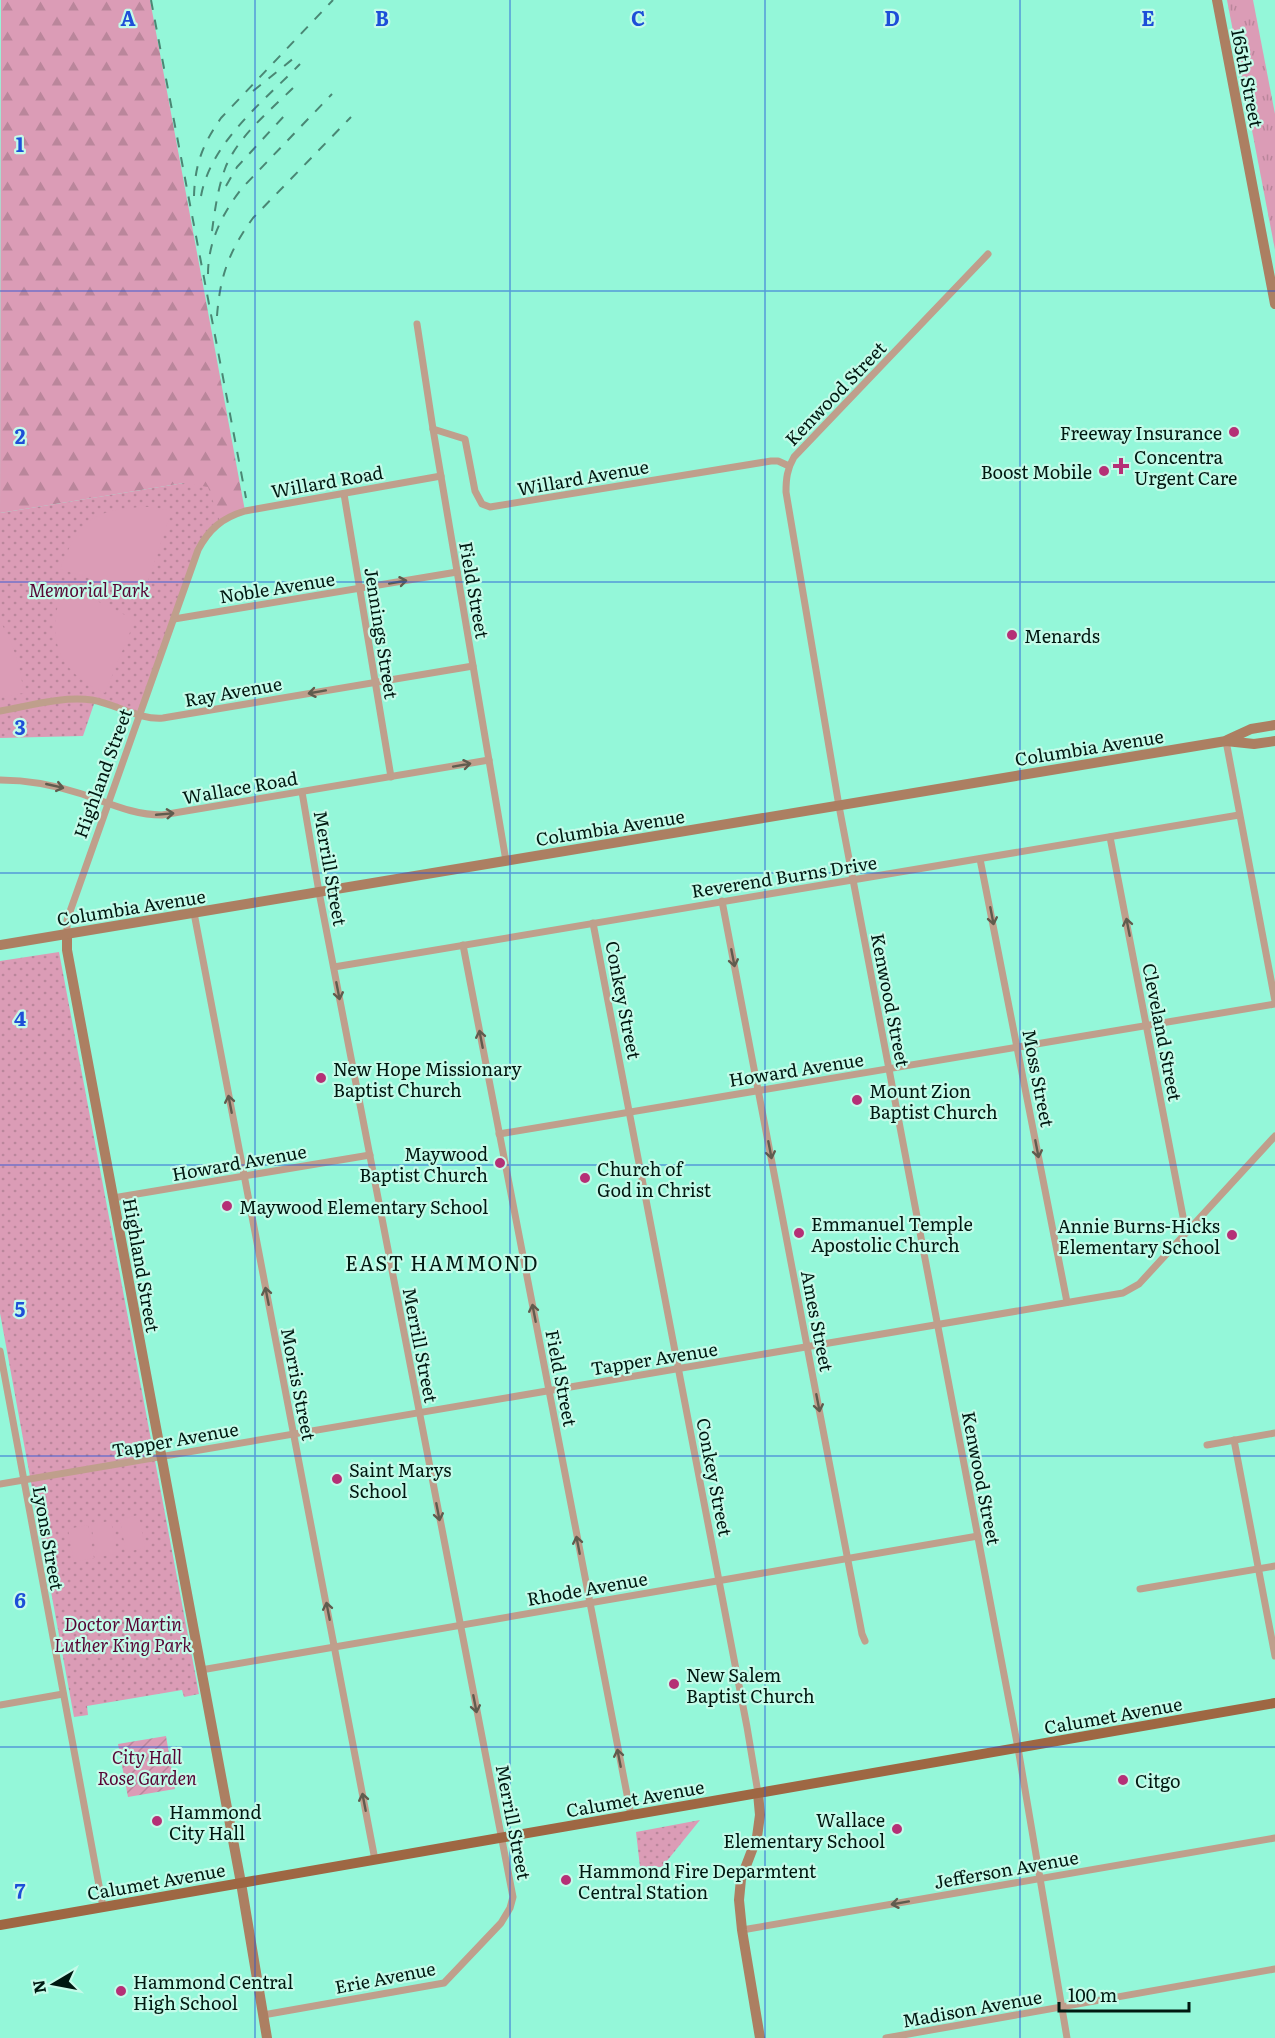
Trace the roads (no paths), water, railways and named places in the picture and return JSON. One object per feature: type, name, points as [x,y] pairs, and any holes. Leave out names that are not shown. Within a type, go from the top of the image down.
[{"type":"main road","name":"Calumet Avenue","points":[[0,1925],[1275,1703]]},
{"type":"street","name":"165th Street","points":[[1216,0],[1275,304]]},
{"type":"street","name":"Kenwood Street","points":[[988,254],[794,457],[786,479],[786,492],[838,806],[1018,1748],[1067,2038]]},
{"type":"street","name":"Field Street","points":[[417,324],[506,861]]},
{"type":"street","name":"Willard Avenue","points":[[433,429],[465,439],[475,491],[482,504],[490,507],[771,461],[778,461],[789,466]]},
{"type":"street","name":"Willard Road","points":[[220,521],[245,511],[441,476]]},
{"type":"street","name":"Jennings Street","points":[[344,494],[391,777]]},
{"type":"street","name":"Highland Street","points":[[220,521],[211,529],[198,550],[67,920],[67,950],[241,1883],[267,2038]]},
{"type":"street","name":"Noble Avenue","points":[[174,619],[457,572]]},
{"type":"street","name":"Ray Avenue","points":[[0,711],[80,699],[164,718],[472,666]]},
{"type":"street","name":"Columbia Avenue","points":[[1226,741],[1251,729],[1275,725]]},
{"type":"street","name":"Columbia Avenue","points":[[0,945],[1226,741],[1254,744],[1275,741]]},
{"type":"street","points":[[1226,741],[1275,1003]]},
{"type":"street","name":"Wallace Road","points":[[0,780],[38,782],[61,787],[136,813],[162,814],[489,760]]},
{"type":"street","name":"Merrill Street","points":[[302,792],[319,892],[513,1903]]},
{"type":"street","name":"Reverend Burns Drive","points":[[334,967],[1239,815]]},
{"type":"street","name":"Cleveland Street","points":[[1110,837],[1186,1232]]},
{"type":"street","name":"Moss Street","points":[[980,859],[1067,1302]]},
{"type":"street","name":"Ames Street","points":[[722,901],[865,1641]]},
{"type":"street","name":"Morris Street","points":[[194,913],[375,1860]]},
{"type":"street","name":"Conkey Street","points":[[593,923],[758,1793],[760,1815],[757,1837],[741,1879],[739,1900],[760,2038]]},
{"type":"street","name":"Field Street","points":[[463,945],[631,1815]]},
{"type":"street","name":"Howard Avenue","points":[[499,1134],[1275,1003]]},
{"type":"street","name":"Tapper Avenue","points":[[0,1484],[808,1348],[1131,1290],[1275,1136]]},
{"type":"street","name":"Howard Avenue","points":[[113,1198],[370,1155]]},
{"type":"street","name":"Lyons Street","points":[[0,1351],[103,1907]]},
{"type":"street","points":[[1207,1445],[1275,1432]]},
{"type":"street","points":[[1234,1440],[1275,1656]]},
{"type":"street","name":"Rhode Avenue","points":[[201,1670],[978,1536]]},
{"type":"street","points":[[1140,1589],[1275,1566]]},
{"type":"street","points":[[0,1705],[63,1694]]},
{"type":"street","name":"Jefferson Avenue","points":[[742,1930],[1275,1838]]},
{"type":"street","name":"Erie Avenue","points":[[263,2014],[444,1983],[501,1923],[513,1903]]},
{"type":"street","name":"Madison Avenue","points":[[886,2038],[1275,1969]]},
{"type":"railway","points":[[151,0],[246,498]]},
{"type":"railway","points":[[194,196],[201,154],[221,118],[333,0]]},
{"type":"railway","points":[[253,91],[294,58]]},
{"type":"railway","points":[[201,196],[215,158],[227,141],[255,108],[300,64]]},
{"type":"railway","points":[[212,231],[221,182],[232,154],[257,122],[296,85]]},
{"type":"railway","points":[[208,274],[214,239],[223,217],[236,197],[332,94]]},
{"type":"railway","points":[[226,186],[237,167],[285,115]]},
{"type":"railway","points":[[217,316],[227,264],[253,218],[351,117]]},
{"type":"place","name":"Freeway Insurance","points":[[1234,432]]},
{"type":"place","name":"Concentra Urgent Care","points":[[1121,466]]},
{"type":"place","name":"Boost Mobile","points":[[1104,471]]},
{"type":"place","name":"Menards","points":[[1012,635]]},
{"type":"place","name":"New Hope Missionary Baptist Church","points":[[321,1078]]},
{"type":"place","name":"Mount Zion Baptist Church","points":[[857,1100]]},
{"type":"place","name":"Maywood Baptist Church","points":[[500,1163]]},
{"type":"place","name":"Church of God in Christ","points":[[585,1178]]},
{"type":"place","name":"Maywood Elementary School","points":[[227,1206]]},
{"type":"place","name":"Emmanuel Temple Apostolic Church","points":[[799,1233]]},
{"type":"place","name":"Annie Burns-Hicks Elementary School","points":[[1232,1235]]},
{"type":"place","name":"Saint Marys School","points":[[337,1479]]},
{"type":"place","name":"New Salem Baptist Church","points":[[674,1684]]},
{"type":"place","name":"Citgo","points":[[1123,1780]]},
{"type":"place","name":"Hammond City Hall","points":[[157,1821]]},
{"type":"place","name":"Wallace Elementary School","points":[[897,1829]]},
{"type":"place","name":"Hammond Fire Deparmtent Central Station","points":[[566,1880]]},
{"type":"place","name":"Hammond Central High School","points":[[121,1991]]},
{"type":"district","name":"EAST HAMMOND","points":[[442,1262]]},
{"type":"park label","name":"Memorial Park","points":[[89,589]]},
{"type":"park label","name":"Doctor Martin Luther King Park","points":[[123,1633]]},
{"type":"park label","name":"City Hall Rose Garden","points":[[147,1766]]}]
